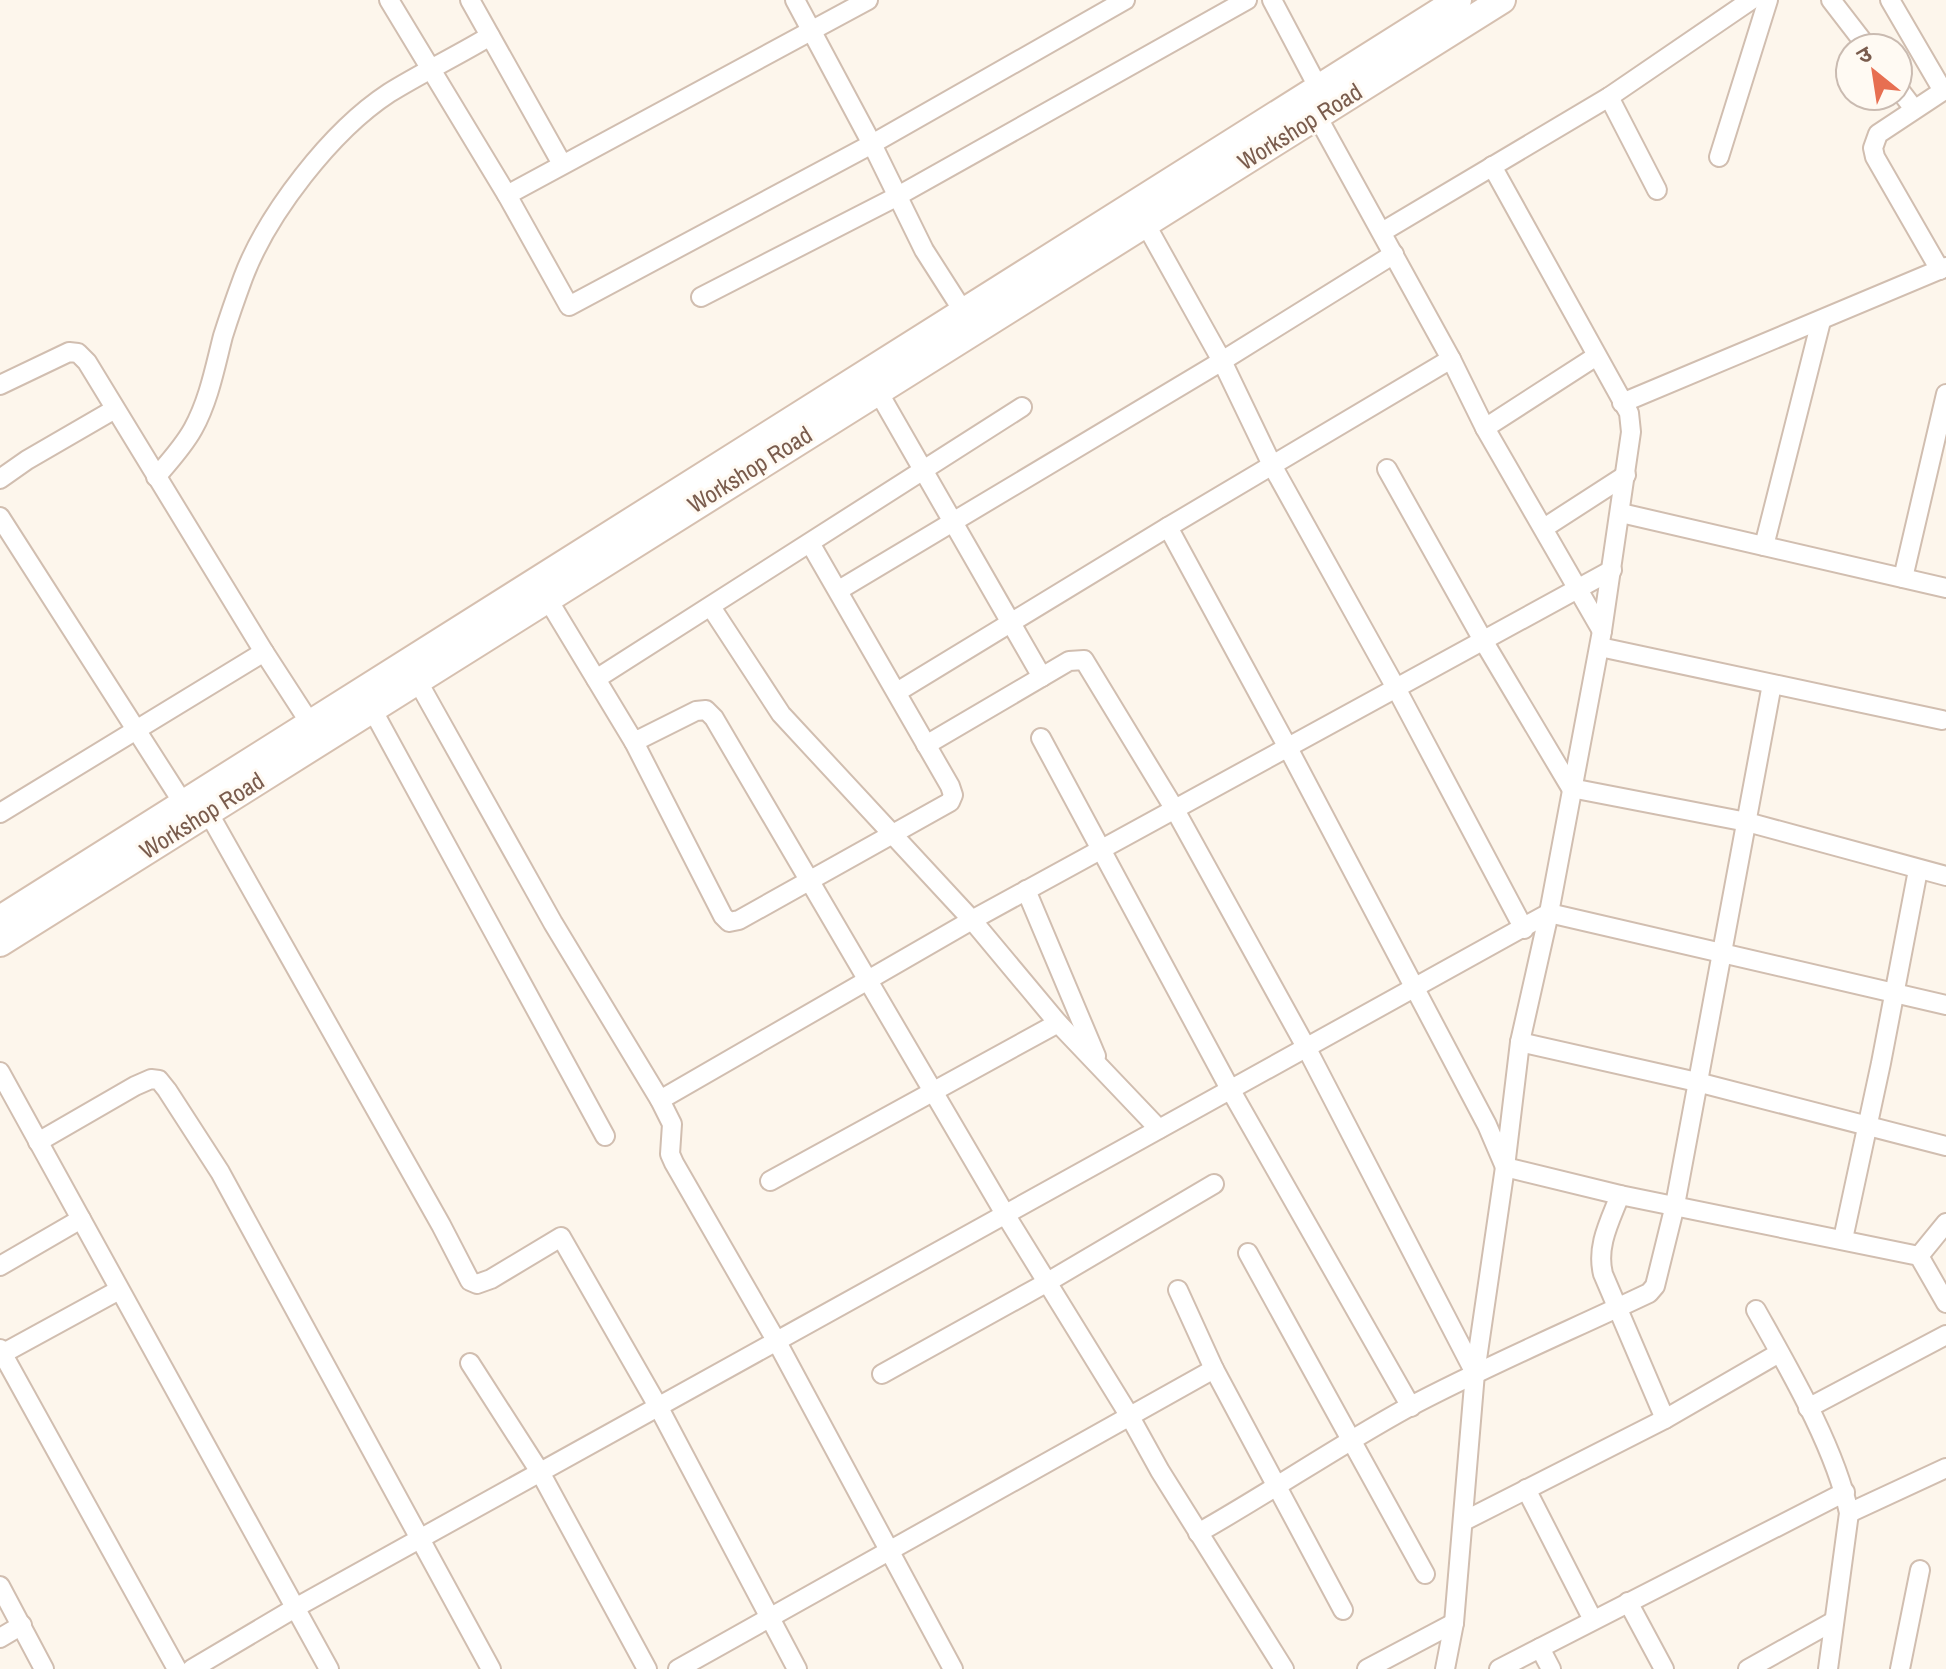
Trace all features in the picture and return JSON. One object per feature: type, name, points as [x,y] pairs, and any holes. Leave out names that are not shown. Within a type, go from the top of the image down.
[{"type":"main road","name":"Workshop Road","points":[[0,919],[372,709],[547,598],[872,381],[963,311],[1458,0]]},
{"type":"main road","name":"Workshop Road","points":[[0,943],[196,808],[310,723],[872,381],[1145,223],[1502,0]]},
{"type":"street","points":[[389,0],[507,195],[569,306],[872,144],[1125,0]]},
{"type":"street","points":[[470,0],[562,164]]},
{"type":"street","points":[[795,0],[924,250],[963,311]]},
{"type":"street","points":[[507,195],[868,0]]},
{"type":"street","points":[[701,297],[896,197],[1247,0]]},
{"type":"street","points":[[1272,0],[1318,87]]},
{"type":"street","points":[[1382,232],[1609,97],[1751,0]]},
{"type":"street","points":[[1719,157],[1768,0]]},
{"type":"street","points":[[1833,0],[1856,32]]},
{"type":"street","points":[[1890,0],[1944,90],[1914,109]]},
{"type":"street","points":[[156,477],[195,427],[244,275],[280,207],[325,151],[368,109],[390,92],[490,36]]},
{"type":"street","points":[[1609,97],[1657,190]]},
{"type":"street","points":[[1622,403],[1943,269],[1875,157],[1873,148],[1878,134],[1910,112]]},
{"type":"street","points":[[1317,116],[1451,359],[1485,428],[1580,589],[1601,639]]},
{"type":"street","points":[[1445,1669],[1454,1623],[1475,1373],[1520,1042],[1549,913],[1601,639],[1631,432],[1629,413],[1595,357],[1492,166]]},
{"type":"street","points":[[1145,223],[1222,361],[1273,467],[1396,688],[1524,929]]},
{"type":"street","points":[[839,590],[1222,361],[1394,254]]},
{"type":"street","points":[[1764,546],[1821,321]]},
{"type":"street","points":[[0,385],[69,352],[78,353],[87,362],[310,723]]},
{"type":"street","points":[[1485,428],[1595,357]]},
{"type":"street","points":[[897,692],[1451,359]]},
{"type":"street","points":[[872,381],[1042,677]]},
{"type":"street","points":[[1903,578],[1946,394]]},
{"type":"street","points":[[596,679],[1022,407]]},
{"type":"street","points":[[0,479],[115,409]]},
{"type":"street","points":[[1387,469],[1484,642],[1571,788],[1747,822],[1946,876]]},
{"type":"street","points":[[1544,528],[1626,475]]},
{"type":"street","points":[[1621,513],[1946,588]]},
{"type":"street","points":[[0,517],[136,730],[196,808],[410,1169],[470,1281],[477,1284],[491,1279],[561,1237],[659,1408],[797,1669]]},
{"type":"street","points":[[1168,527],[1487,1125],[1505,1167]]},
{"type":"street","points":[[547,598],[634,742],[716,903],[729,922],[739,920],[950,802],[953,795],[810,543]]},
{"type":"street","points":[[660,1100],[972,920],[1612,570]]},
{"type":"street","points":[[711,607],[781,714],[972,920],[1058,1023],[1159,1129]]},
{"type":"street","points":[[1601,639],[1772,684],[1942,720]]},
{"type":"street","points":[[0,813],[264,652]]},
{"type":"street","points":[[926,745],[1069,661],[1084,660],[1174,808],[1306,1047],[1475,1373]]},
{"type":"street","points":[[417,680],[553,923],[660,1100],[672,1124],[670,1154],[674,1163],[777,1342],[953,1669]]},
{"type":"street","points":[[1198,1533],[1277,1489],[1351,1439],[1475,1373],[1649,1293],[1655,1286],[1675,1205],[1772,684]]},
{"type":"street","points":[[372,709],[605,1136]]},
{"type":"street","points":[[634,742],[688,714],[706,710],[714,718],[1046,1283],[1284,1669]]},
{"type":"street","points":[[1041,738],[1230,1089],[1411,1407]]},
{"type":"street","points":[[1843,1239],[1918,870]]},
{"type":"street","points":[[1026,890],[1100,1065]]},
{"type":"street","points":[[192,1669],[295,1608],[1549,913],[1946,1005]]},
{"type":"street","points":[[770,1181],[1058,1023]]},
{"type":"street","points":[[1520,1042],[1697,1082],[1946,1146]]},
{"type":"street","points":[[0,1072],[329,1669]]},
{"type":"street","points":[[38,1142],[135,1086],[151,1079],[159,1080],[220,1172],[491,1669]]},
{"type":"street","points":[[1505,1167],[1620,1195],[1919,1256],[1946,1303]]},
{"type":"street","points":[[882,1374],[1046,1283],[1214,1184]]},
{"type":"street","points":[[1620,1195],[1600,1248],[1599,1260],[1665,1419]]},
{"type":"street","points":[[0,1266],[81,1219]]},
{"type":"street","points":[[1919,1256],[1946,1223]]},
{"type":"street","points":[[1248,1253],[1425,1574]]},
{"type":"street","points":[[119,1290],[1,1353],[177,1669]]},
{"type":"street","points":[[1178,1290],[1214,1369],[1343,1610]]},
{"type":"street","points":[[1756,1310],[1808,1408],[1845,1492],[1849,1513],[1828,1669]]},
{"type":"street","points":[[1808,1408],[1946,1335]]},
{"type":"street","points":[[1464,1521],[1665,1419],[1779,1353]]},
{"type":"street","points":[[470,1363],[540,1472],[647,1669]]},
{"type":"street","points":[[678,1669],[1214,1369]]},
{"type":"street","points":[[1849,1513],[1946,1468]]},
{"type":"street","points":[[1526,1489],[1593,1620]]},
{"type":"street","points":[[1499,1669],[1845,1492]]},
{"type":"street","points":[[1900,1669],[1920,1570]]},
{"type":"street","points":[[0,1586],[44,1669]]},
{"type":"street","points":[[1628,1602],[1664,1669]]},
{"type":"street","points":[[1748,1669],[1834,1621]]},
{"type":"street","points":[[1367,1669],[1454,1623]]},
{"type":"street","points":[[0,1638],[22,1625]]},
{"type":"street","points":[[1540,1648],[1551,1669]]}]
